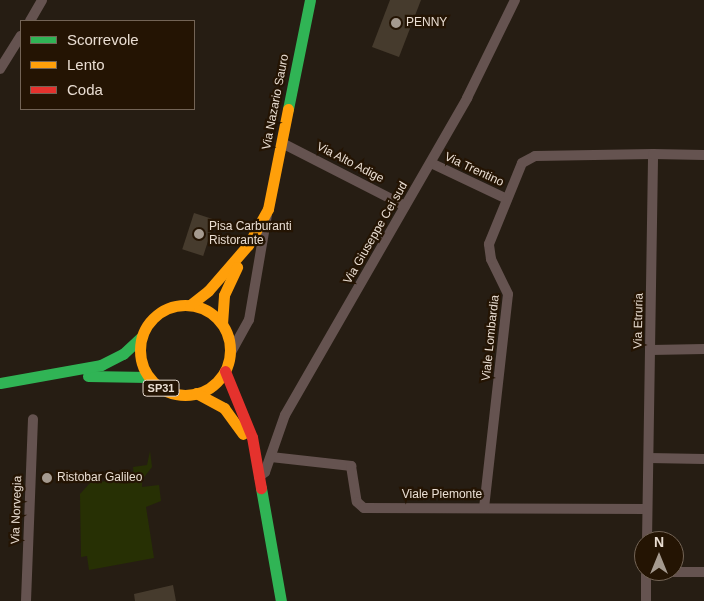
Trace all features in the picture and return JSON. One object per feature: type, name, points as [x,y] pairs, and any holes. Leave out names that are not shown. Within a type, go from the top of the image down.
[{"type":"main road","name":"Via Nazario Sauro","points":[[196,393],[210,388],[224,371],[230,354],[222,324],[224,295],[268,209],[310,0]]},
{"type":"main road","name":"Via Nazario Sauro","points":[[0,383],[47,377],[102,364],[123,354],[141,336],[157,314],[176,306],[190,305],[208,292],[248,245]]},
{"type":"main road","points":[[190,305],[208,311],[222,324]]},
{"type":"main road","name":"SP31","points":[[141,336],[139,357],[148,377],[170,392],[196,393]]},
{"type":"main road","points":[[224,371],[249,427],[268,524],[280,601]]},
{"type":"main road","points":[[0,390],[104,374],[148,377]]},
{"type":"main road","points":[[196,393],[232,416],[254,454]]},
{"type":"main road","points":[[268,524],[288,601]]},
{"type":"street","points":[[31,20],[42,0]]},
{"type":"street","name":"Via Giuseppe Cei sud","points":[[259,477],[271,457],[286,415],[405,206],[431,164],[515,0]]},
{"type":"street","points":[[0,69],[20,38]]},
{"type":"street","name":"Via Alto Adige","points":[[282,143],[405,206]]},
{"type":"street","points":[[653,154],[704,155]]},
{"type":"street","name":"Viale Lombardia","points":[[484,508],[508,294],[491,259],[489,244],[522,164],[530,157],[653,154]]},
{"type":"street","name":"Via Etruria","points":[[647,531],[653,154]]},
{"type":"street","name":"Via Trentino","points":[[431,164],[507,199]]},
{"type":"street","name":"Via Nazario Sauro","points":[[230,354],[250,320],[268,209]]},
{"type":"street","points":[[651,350],[704,349]]},
{"type":"street","name":"Via Norvegia","points":[[26,601],[33,419]]},
{"type":"street","name":"Viale Piemonte","points":[[271,457],[351,466],[359,507],[648,509]]},
{"type":"street","points":[[649,458],[704,459]]},
{"type":"street","points":[[684,572],[704,572]]},
{"type":"street","points":[[646,581],[646,601]]},
{"type":"green space","points":[[150,451],[152,467],[142,480],[142,487],[159,485],[161,501],[146,507],[154,558],[89,570],[87,556],[81,557],[80,494],[90,483],[134,478],[133,467],[147,465]]},
{"type":"building","name":"PENNY","points":[[390,0],[421,0],[399,57],[372,47]]},
{"type":"building","name":"Pisa Carburanti Ristorante","points":[[194,213],[215,220],[203,256],[182,249]]},
{"type":"building","points":[[173,585],[176,601],[135,601],[134,594]]},
{"type":"traffic: fast","points":[[288,109],[310,0]]},
{"type":"traffic: fast","points":[[0,383],[101,365],[123,354],[141,337]]},
{"type":"traffic: fast","points":[[88,376],[148,377]]},
{"type":"traffic: fast","points":[[261,488],[281,601]]},
{"type":"traffic: slow","points":[[190,305],[208,291],[248,245],[268,209],[288,109]]},
{"type":"traffic: slow","points":[[222,324],[224,295],[237,267]]},
{"type":"traffic: slow","points":[[185,305],[202,308],[217,318],[227,333],[230,350],[227,367],[217,382],[202,392],[185,395],[168,392],[153,382],[143,367],[140,350],[143,333],[153,318],[168,308],[185,305]]},
{"type":"traffic: slow","points":[[196,393],[224,408],[243,434]]},
{"type":"traffic: jam","points":[[225,371],[252,437],[261,488]]},
{"type":"place","name":"PENNY","points":[[396,23]]},
{"type":"place","name":"Pisa Carburanti Ristorante","points":[[199,234]]},
{"type":"place","name":"Ristobar Galileo","points":[[47,478]]}]
